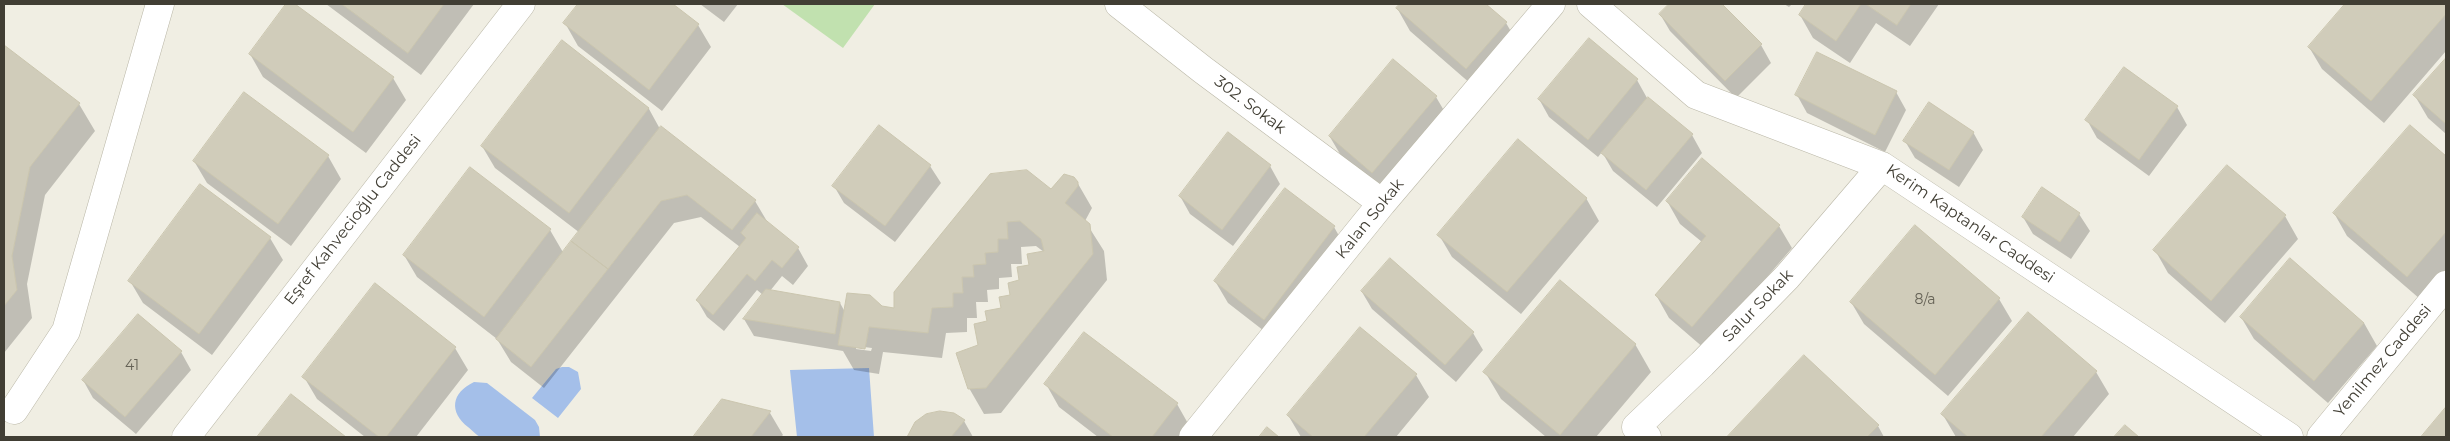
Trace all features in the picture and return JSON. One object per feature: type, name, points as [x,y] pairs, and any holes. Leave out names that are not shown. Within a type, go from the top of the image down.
[{"type":"street","points":[[14,410],[66,331],[160,4]]},
{"type":"street","name":"Eşref Kahvecioğlu Caddesi","points":[[186,437],[521,4]]},
{"type":"street","name":"302. Sokak","points":[[1119,4],[1203,70],[1382,203]]},
{"type":"street","name":"Kalan Sokak","points":[[1193,437],[1382,203],[1551,4]]},
{"type":"street","name":"Kerim Kaptanlar Caddesi","points":[[1591,4],[1696,96],[1882,166],[2289,437]]},
{"type":"street","name":"Salur Sokak","points":[[1647,437],[1636,427],[1702,364],[1787,277],[1882,166]]},
{"type":"street","name":"Yenilmez Caddesi","points":[[2321,437],[2446,285]]},
{"type":"green space","points":[[782,4],[875,4],[843,48]]},
{"type":"water","points":[[569,367],[578,372],[581,389],[558,418],[532,398],[556,369]]},
{"type":"water","points":[[869,368],[874,437],[797,437],[790,370]]},
{"type":"water","points":[[474,382],[487,383],[535,420],[539,427],[540,437],[492,439],[476,434],[462,421],[455,409],[457,397],[466,386]]},
{"type":"building","points":[[286,4],[295,4],[394,77],[353,132],[249,54]]},
{"type":"building","points":[[342,4],[444,4],[408,53]]},
{"type":"building","points":[[578,4],[673,4],[699,24],[649,90],[563,23]]},
{"type":"building","points":[[1400,4],[1486,4],[1507,22],[1466,69],[1396,8]]},
{"type":"building","points":[[1669,4],[1722,4],[1762,44],[1725,81],[1659,14]]},
{"type":"building","points":[[1806,4],[1861,4],[1836,41],[1799,15]]},
{"type":"building","points":[[1866,4],[1911,4],[1897,25]]},
{"type":"building","points":[[2345,4],[2446,4],[2446,14],[2371,101],[2308,47]]},
{"type":"building","points":[[1589,38],[1638,79],[1588,140],[1538,99]]},
{"type":"building","points":[[562,40],[649,108],[569,213],[481,146]]},
{"type":"building","points":[[4,45],[80,103],[30,167],[12,256],[17,290],[4,306]]},
{"type":"building","points":[[1817,52],[1897,91],[1875,135],[1795,95]]},
{"type":"building","points":[[2446,58],[2446,124],[2413,95]]},
{"type":"building","points":[[1393,59],[1437,96],[1372,173],[1329,136]]},
{"type":"building","points":[[2124,67],[2178,106],[2139,160],[2085,120]]},
{"type":"building","points":[[244,92],[329,155],[278,224],[193,161]]},
{"type":"building","points":[[1648,97],[1693,134],[1646,190],[1601,153]]},
{"type":"building","points":[[1929,102],[1974,132],[1949,170],[1903,141]]},
{"type":"building","points":[[879,125],[931,165],[885,226],[832,186]]},
{"type":"building","points":[[2410,125],[2446,156],[2446,232],[2407,277],[2333,213]]},
{"type":"building","points":[[661,126],[756,200],[732,230],[687,195],[661,201],[608,269],[571,241]]},
{"type":"building","points":[[1228,132],[1271,165],[1222,230],[1179,196]]},
{"type":"building","points":[[1518,139],[1587,198],[1507,292],[1437,235]]},
{"type":"building","points":[[1702,158],[1780,225],[1692,327],[1655,295],[1706,236],[1666,201]]},
{"type":"building","points":[[2227,165],[2286,215],[2211,301],[2153,250]]},
{"type":"building","points":[[470,167],[551,229],[484,317],[403,255]]},
{"type":"building","points":[[1027,170],[1051,189],[1064,174],[1074,177],[1078,182],[1078,186],[1065,203],[1090,224],[1093,254],[986,388],[968,389],[956,353],[978,345],[974,324],[987,321],[985,311],[1001,308],[999,297],[1010,295],[1008,283],[1019,280],[1017,267],[1029,265],[1027,254],[1044,251],[1041,239],[1020,221],[1007,222],[1008,239],[998,239],[998,252],[985,253],[986,264],[973,265],[974,277],[962,277],[963,293],[953,293],[953,307],[932,308],[928,333],[869,327],[865,349],[838,345],[847,293],[870,295],[882,306],[894,308],[894,292],[990,174]]},
{"type":"building","points":[[200,184],[271,237],[199,334],[128,281]]},
{"type":"building","points":[[2042,187],[2080,213],[2060,242],[2022,217]]},
{"type":"building","points":[[1285,188],[1335,226],[1264,320],[1214,281]]},
{"type":"building","points":[[757,213],[799,247],[782,268],[772,260],[755,281],[747,274],[713,315],[696,300],[746,238],[741,233]]},
{"type":"building","points":[[1915,225],[2000,298],[1935,375],[1850,302]]},
{"type":"building","points":[[571,241],[608,269],[531,367],[496,339]]},
{"type":"building","points":[[1390,258],[1474,332],[1445,365],[1361,291]]},
{"type":"building","points":[[2290,258],[2364,323],[2314,381],[2240,317]]},
{"type":"building","points":[[1560,280],[1636,344],[1560,435],[1483,372]]},
{"type":"building","points":[[375,283],[456,347],[386,437],[379,437],[302,377]]},
{"type":"building","points":[[766,289],[840,302],[835,334],[743,319]]},
{"type":"building","points":[[2028,312],[2097,371],[2041,437],[1968,437],[1941,414]]},
{"type":"building","points":[[138,314],[182,351],[125,417],[82,380]]},
{"type":"building","points":[[1360,327],[1417,374],[1364,437],[1313,437],[1287,415]]},
{"type":"building","points":[[1084,332],[1178,403],[1152,437],[1113,437],[1044,384]]},
{"type":"building","points":[[1804,355],[1879,425],[1867,437],[1727,437]]},
{"type":"building","points":[[291,394],[346,437],[257,437]]},
{"type":"building","points":[[722,399],[771,411],[751,437],[693,437]]},
{"type":"building","points":[[2446,407],[2446,437],[2421,437]]},
{"type":"building","points":[[940,411],[954,413],[965,420],[951,437],[907,437],[915,422],[926,414]]},
{"type":"building","points":[[2125,425],[2139,437],[2114,437]]},
{"type":"building","points":[[1267,427],[1279,437],[1259,437]]}]
